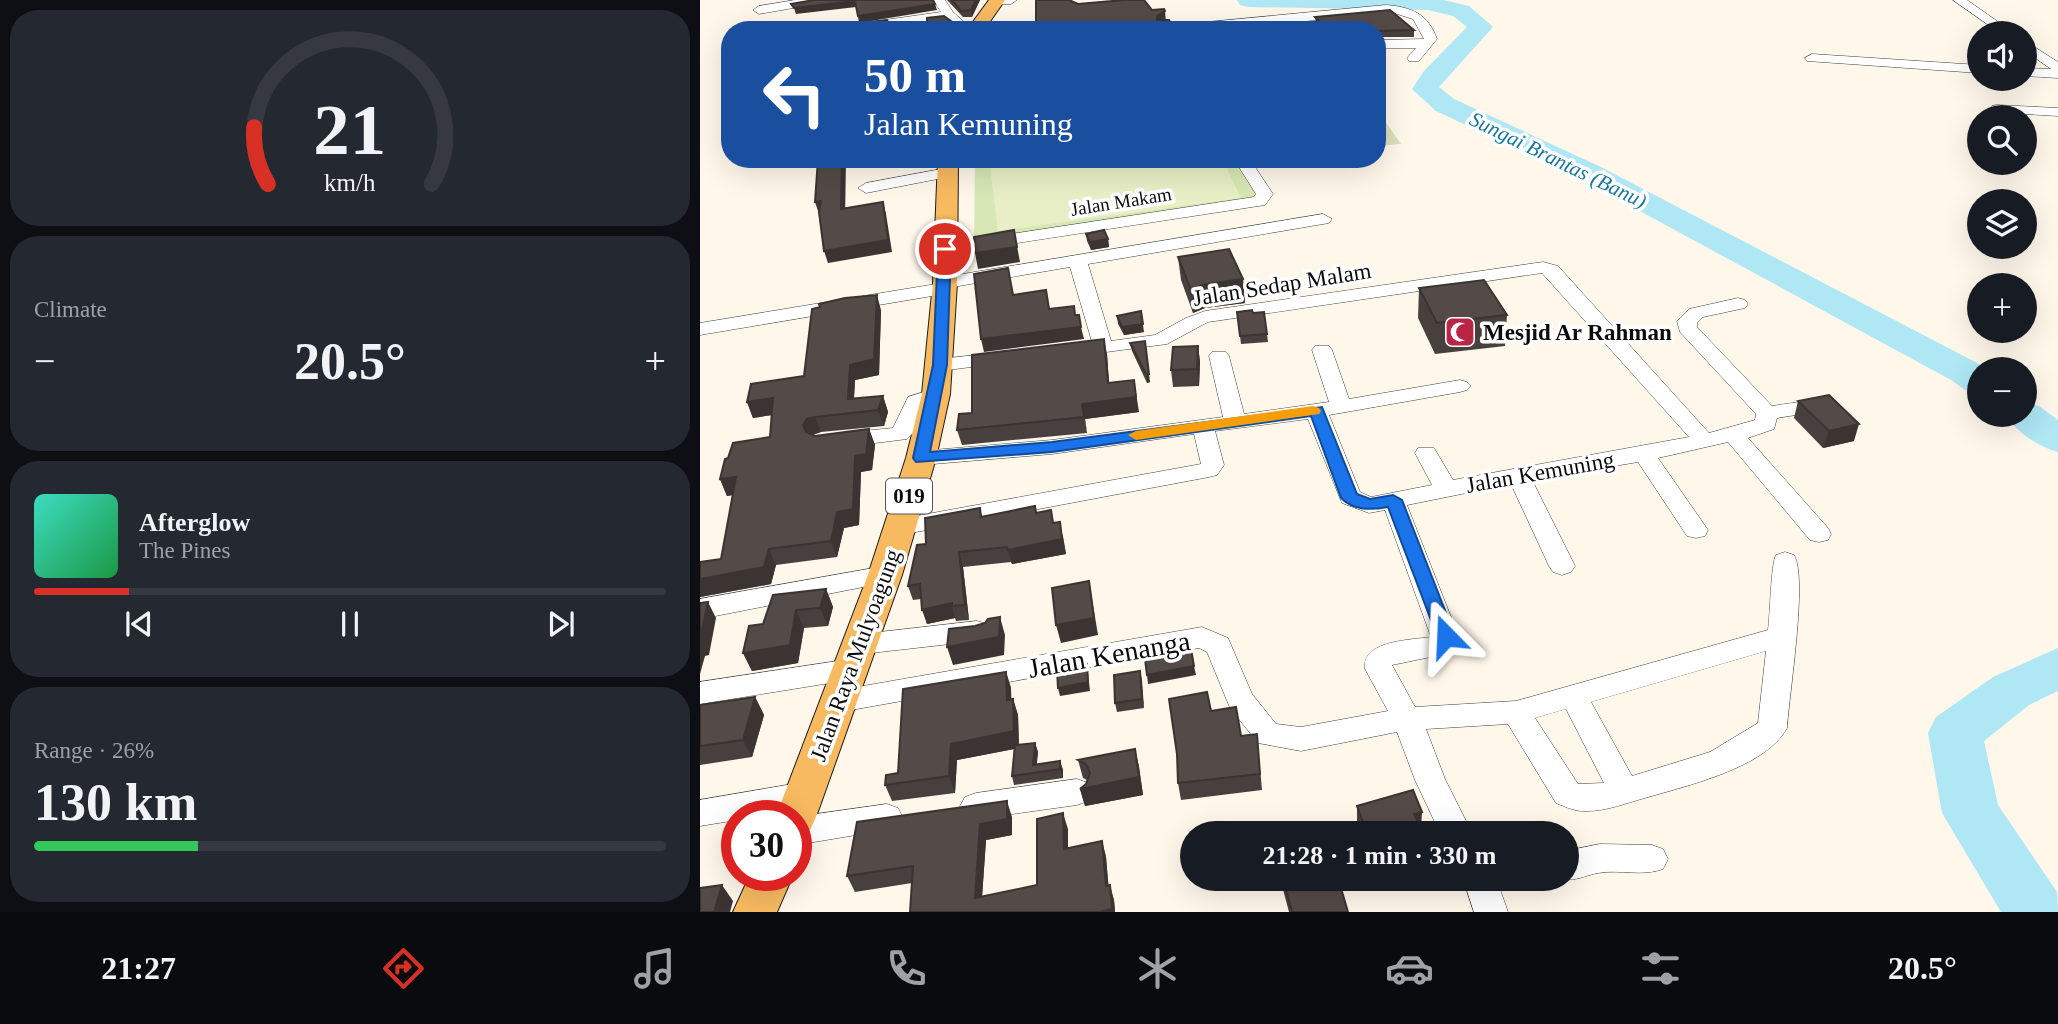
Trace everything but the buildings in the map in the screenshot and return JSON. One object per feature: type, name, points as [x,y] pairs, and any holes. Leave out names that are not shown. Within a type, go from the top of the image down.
[{"type":"main road","points":[[983,21],[1001,1]]},
{"type":"main road","name":"Jalan Raya Mulyoagung","points":[[803,800],[857,657],[921,458],[938,380],[947,168]]},
{"type":"main road","points":[[755,912],[765,891]]},
{"type":"street","points":[[759,10],[816,0]]},
{"type":"street","points":[[939,0],[956,21]]},
{"type":"street","points":[[1959,0],[1990,21]]},
{"type":"street","points":[[1261,21],[1356,16],[1404,9],[1413,13],[1432,39],[1414,58]]},
{"type":"street","points":[[911,21],[949,15]]},
{"type":"street","points":[[1386,43],[1427,44]]},
{"type":"street","points":[[2037,53],[2058,68]]},
{"type":"street","points":[[1812,58],[1967,68]]},
{"type":"street","points":[[2037,73],[2058,74]]},
{"type":"street","points":[[2037,111],[2058,112]]},
{"type":"street","points":[[866,188],[940,168]]},
{"type":"street","name":"Jalan Makam","points":[[945,249],[1259,201],[1265,194],[1247,168]]},
{"type":"street","points":[[700,329],[1323,219]]},
{"type":"street","points":[[1078,262],[1103,347]]},
{"type":"street","name":"Jalan Sedap Malam","points":[[1062,351],[1161,339],[1179,332],[1188,323],[1205,317],[1378,294],[1531,268],[1552,270],[1703,439]]},
{"type":"street","points":[[1738,304],[1696,313],[1686,321],[1687,328],[1768,413]]},
{"type":"street","points":[[1322,350],[1342,406]]},
{"type":"street","points":[[822,442],[899,434],[905,430],[914,401],[938,380],[1021,356]]},
{"type":"street","points":[[1219,356],[1235,421]]},
{"type":"street","points":[[921,458],[1052,447],[1316,411],[1460,386]]},
{"type":"street","name":"Jalan Kemuning","points":[[1316,411],[1350,498],[1369,505],[1518,475],[1644,454],[1760,428],[1766,424],[1768,413],[1813,406]]},
{"type":"street","points":[[900,527],[1209,470],[1213,465],[1203,426]]},
{"type":"street","points":[[1732,433],[1819,534]]},
{"type":"street","points":[[1426,453],[1446,489]]},
{"type":"street","points":[[1644,454],[1696,530]]},
{"type":"street","points":[[1518,475],[1562,566]]},
{"type":"street","points":[[1393,500],[1446,636],[1440,646],[1386,655],[1378,662],[1378,668],[1407,719],[1430,780],[1450,821]]},
{"type":"street","points":[[1516,712],[1567,794],[1578,799],[1592,799],[1624,791],[1733,757],[1757,742],[1772,728],[1786,589],[1785,561]]},
{"type":"street","points":[[700,610],[885,575]]},
{"type":"street","points":[[700,693],[980,631]]},
{"type":"street","name":"Jalan Kenanga","points":[[839,701],[1202,637],[1218,645],[1240,700],[1268,734],[1301,739],[1407,719],[1516,712],[1781,637]]},
{"type":"street","points":[[1572,694],[1624,791]]},
{"type":"street","points":[[812,829],[1077,792]]},
{"type":"street","points":[[700,813],[721,812]]},
{"type":"street","points":[[1579,863],[1600,858],[1652,859]]},
{"type":"street","points":[[1486,891],[1491,912]]},
{"type":"green space","points":[[1386,123],[1401,144],[1386,145]]},
{"type":"green space","points":[[975,168],[1249,168],[1260,196],[1257,199],[974,243]]},
{"type":"green space","points":[[990,168],[1226,168],[1241,198],[998,231]]},
{"type":"waterway","name":"Sungai Brantas (Banu)","points":[[1248,0],[1428,3],[1461,11],[1481,27],[1433,76],[1425,89],[1445,105],[1591,173],[1967,373]]},
{"type":"waterway","name":"Sungai Brantas (Banu)","points":[[2037,424],[2058,439]]},
{"type":"waterway","name":"Sungai Brantas (Banu)","points":[[2035,912],[1971,813],[1955,733],[2011,691],[2058,668]]},
{"type":"slow traffic","points":[[1136,435],[1313,411]]},
{"type":"place","name":"Mesjid Ar Rahman","points":[[1460,332]]},
{"type":"route","points":[[945,249],[940,365],[921,458],[1052,447],[1316,411],[1350,498],[1369,505],[1393,500],[1446,636]]}]
